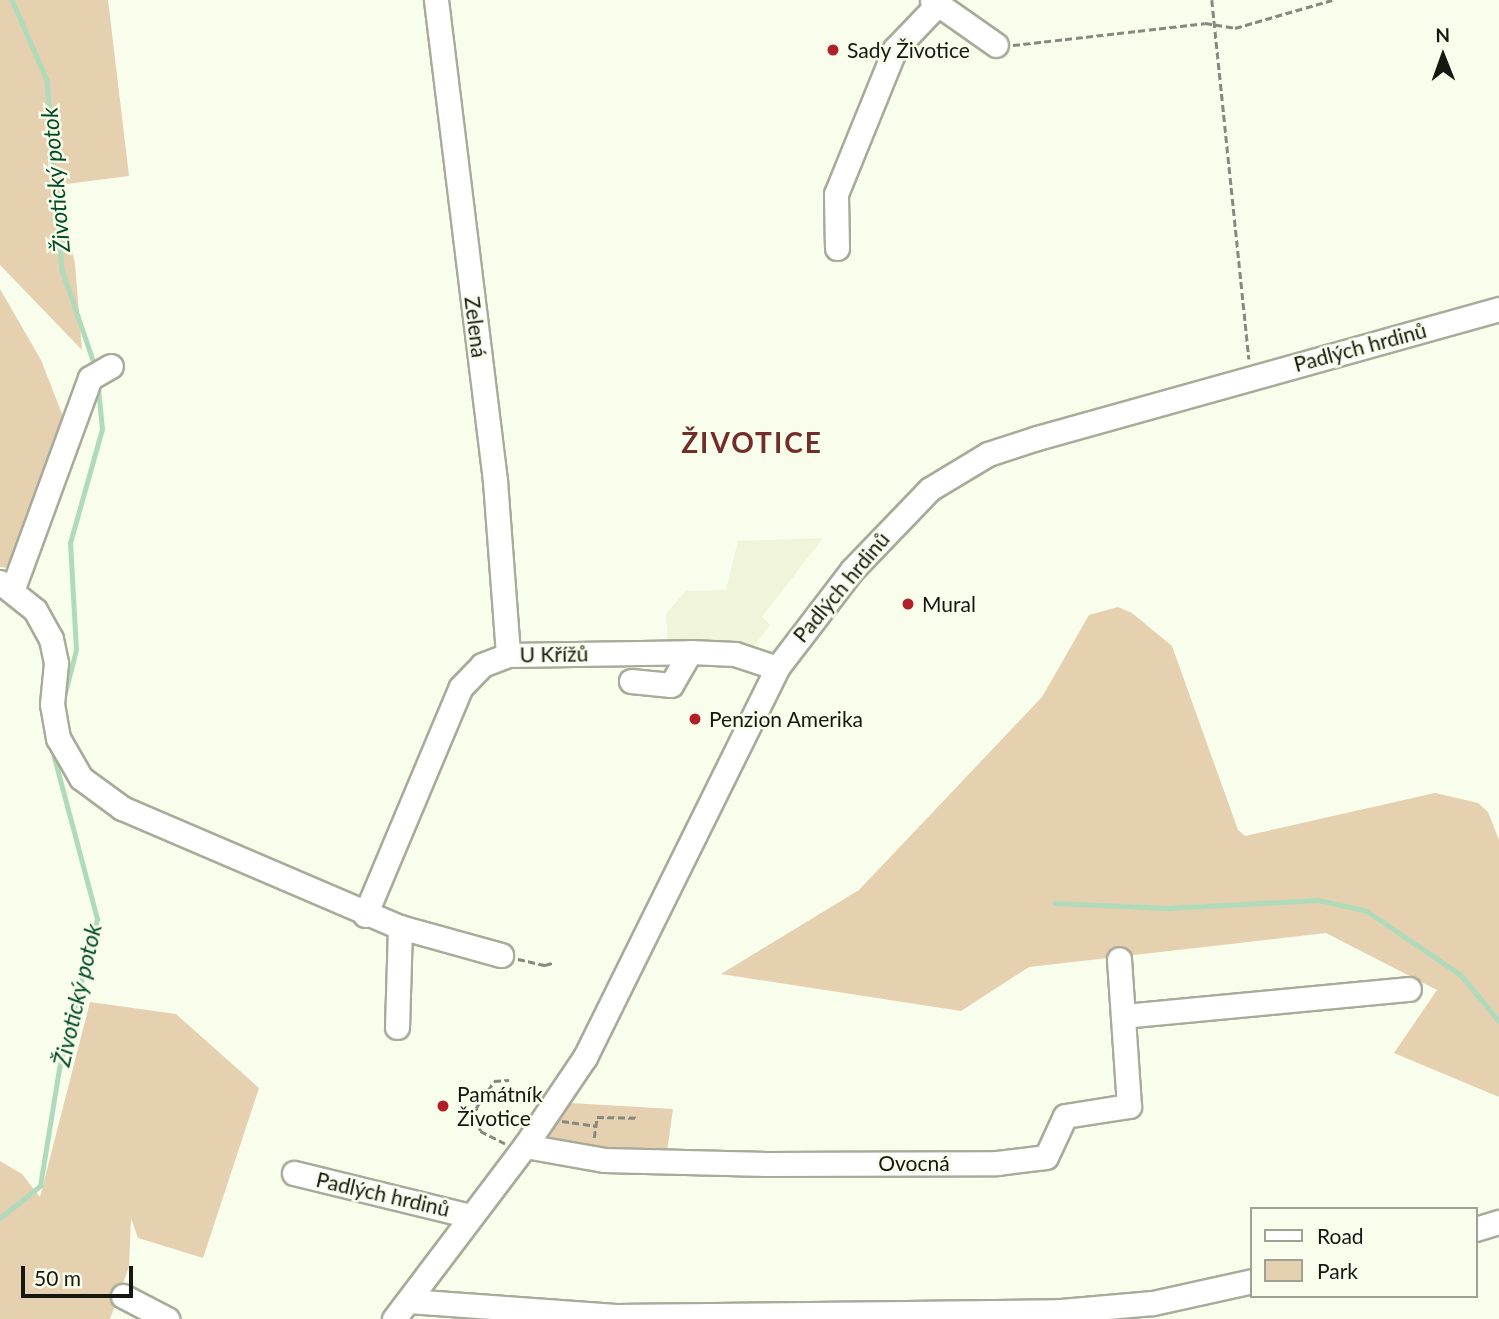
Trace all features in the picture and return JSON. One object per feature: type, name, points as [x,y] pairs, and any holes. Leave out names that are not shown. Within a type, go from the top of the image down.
[{"type":"street","name":"Zelená","points":[[436,0],[495,481],[508,655]]},
{"type":"street","points":[[837,248],[836,194],[895,50],[934,3],[996,45]]},
{"type":"street","name":"Padlých hrdinů","points":[[401,1310],[523,1149],[585,1057],[777,668],[815,614],[882,536],[930,489],[988,454],[1037,438],[1499,309]]},
{"type":"street","points":[[111,366],[90,378],[6,587],[39,616],[51,639],[56,663],[52,710],[58,738],[87,786],[122,808],[365,915],[501,955]]},
{"type":"street","name":"U Křížů","points":[[365,915],[461,687],[482,665],[508,655],[690,652],[735,654],[777,668]]},
{"type":"street","points":[[631,681],[671,685],[690,652]]},
{"type":"street","points":[[397,1027],[400,927]]},
{"type":"street","name":"Ovocná","points":[[523,1149],[604,1160],[767,1164],[997,1163],[1046,1157],[1065,1116],[1129,1106],[1119,960]]},
{"type":"street","points":[[1123,1016],[1409,989]]},
{"type":"street","name":"Padlých hrdinů","points":[[294,1173],[471,1216]]},
{"type":"street","points":[[1478,1228],[1499,1222]]},
{"type":"street","points":[[401,1310],[615,1317],[1061,1311],[1153,1303],[1250,1281]]},
{"type":"street","points":[[123,1296],[167,1319]]},
{"type":"path","points":[[1212,0],[1251,377]]},
{"type":"path","points":[[996,45],[1214,23],[1235,29],[1332,0]]},
{"type":"path","points":[[501,955],[545,965],[555,962]]},
{"type":"path","points":[[509,1080],[494,1081],[476,1108],[480,1131],[523,1149]]},
{"type":"path","points":[[593,1145],[597,1117],[636,1118]]},
{"type":"path","points":[[545,1118],[596,1126]]},
{"type":"shaded area","points":[[823,538],[762,617],[770,625],[753,647],[668,644],[666,614],[686,591],[726,590],[738,541]]},
{"type":"green space","points":[[0,0],[108,0],[129,176],[59,185],[75,264],[82,350],[0,265]]},
{"type":"green space","points":[[0,289],[41,360],[64,419],[9,568],[0,567]]},
{"type":"green space","points":[[1118,607],[1132,613],[1172,646],[1238,830],[1245,836],[1435,793],[1478,803],[1488,812],[1499,840],[1499,1097],[1394,1053],[1437,990],[1326,933],[1029,967],[961,1011],[721,974],[859,890],[1042,697],[1089,615]]},
{"type":"green space","points":[[90,1002],[176,1014],[259,1088],[203,1258],[138,1238],[131,1218],[129,1267],[110,1319],[0,1319],[0,1161],[22,1174],[40,1197]]},
{"type":"green space","points":[[570,1103],[673,1109],[666,1159],[543,1143]]},
{"type":"waterway","name":"Životický potok","points":[[12,0],[47,80],[62,269],[94,363]]},
{"type":"waterway","name":"Životický potok","points":[[64,697],[76,650],[70,543],[102,429],[98,389]]},
{"type":"waterway","name":"Životický potok","points":[[0,1218],[40,1186],[59,1069],[97,919],[54,757]]},
{"type":"waterway","points":[[1055,903],[1168,908],[1319,900],[1367,911],[1461,975],[1499,1021]]},
{"type":"place","name":"Sady Životice","points":[[833,50]]},
{"type":"place","name":"Mural","points":[[908,604]]},
{"type":"place","name":"Penzion Amerika","points":[[695,719]]},
{"type":"place","name":"Památník Životice","points":[[443,1106]]},
{"type":"district","name":"ŽIVOTICE","points":[[752,442]]}]
